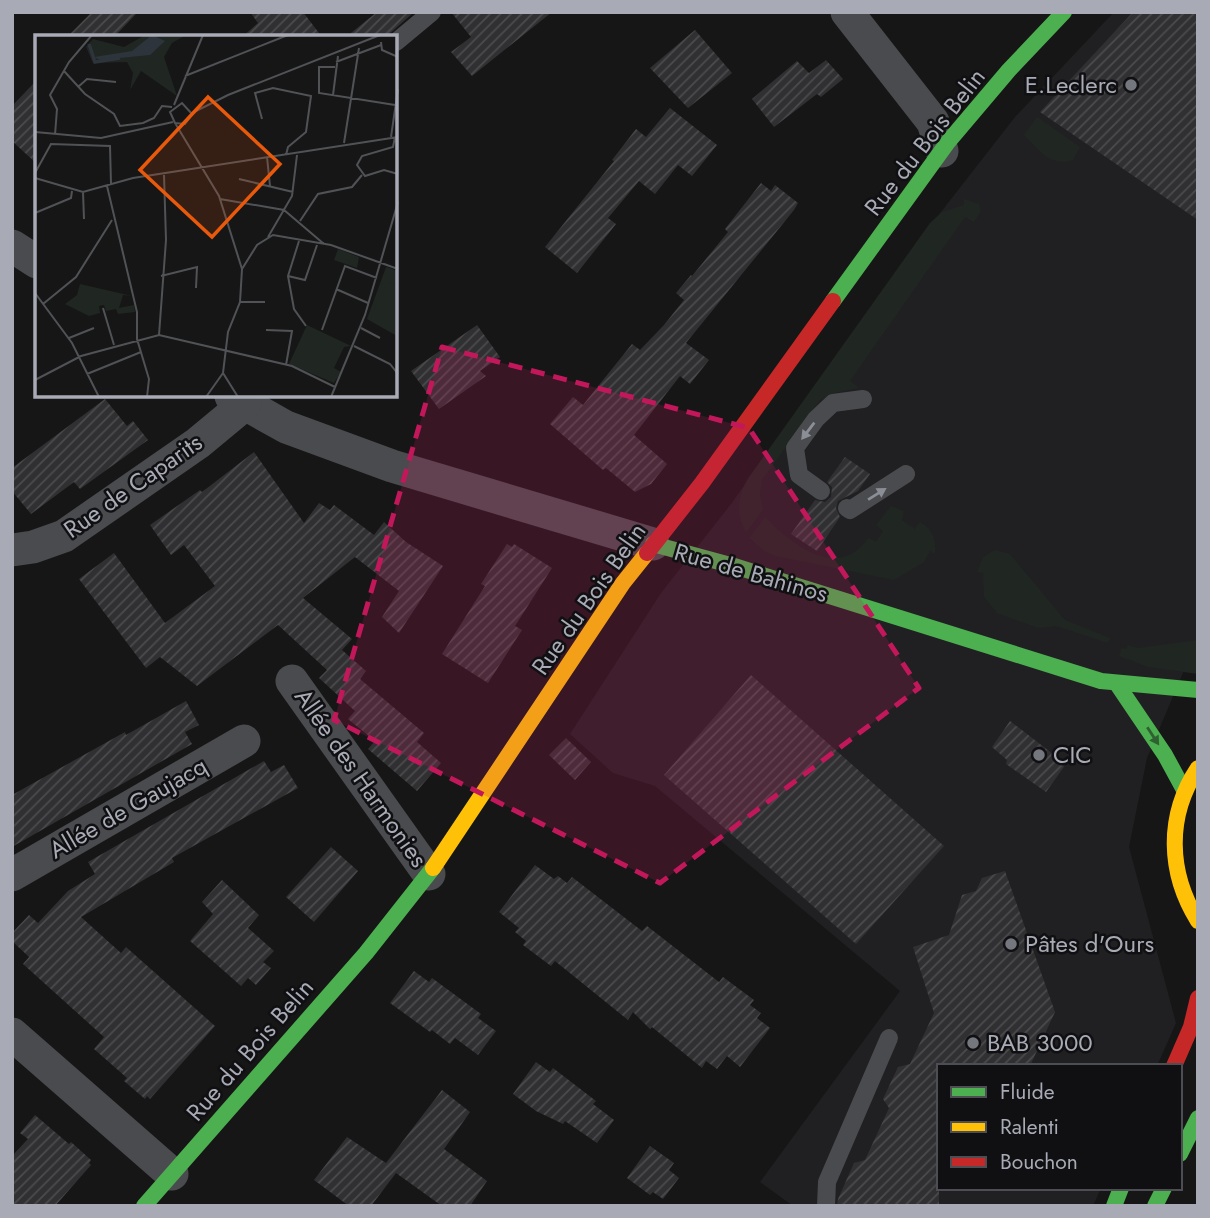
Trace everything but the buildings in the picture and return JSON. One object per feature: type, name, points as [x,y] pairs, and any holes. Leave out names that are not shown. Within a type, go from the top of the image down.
[{"type":"street","points":[[847,12],[933,122],[942,151]]},
{"type":"street","name":"Rue du Bois Belin","points":[[144,1206],[366,953],[429,874],[623,583],[702,483],[942,151],[1009,70],[1064,12]]},
{"type":"street","points":[[12,246],[35,261]]},
{"type":"street","name":"Rue de Bahinos","points":[[238,400],[286,427],[392,466],[734,566],[1101,681],[1198,691]]},
{"type":"street","name":"Rue de Caparits","points":[[12,550],[33,547],[64,536],[198,443],[238,400]]},
{"type":"street","name":"Allée des Harmonies","points":[[292,681],[429,874]]},
{"type":"street","points":[[1117,684],[1160,746],[1184,790]]},
{"type":"street","name":"Allée de Gaujacq","points":[[12,875],[244,741]]},
{"type":"street","points":[[1198,768],[1184,790],[1174,831],[1176,872],[1183,894],[1198,921]]},
{"type":"street","points":[[1175,1064],[1191,1027],[1198,999]]},
{"type":"street","points":[[12,1034],[172,1174]]},
{"type":"street","points":[[1182,1150],[1198,1118]]},
{"type":"street","points":[[1156,1206],[1163,1190]]},
{"type":"lane","points":[[397,40],[432,12]]},
{"type":"lane","points":[[821,491],[799,475],[795,448],[816,419],[833,403],[863,399]]},
{"type":"lane","points":[[847,508],[850,510],[906,474]]},
{"type":"lane","points":[[826,1206],[827,1182],[890,1038]]},
{"type":"highlighted area","points":[[442,347],[749,428],[919,688],[660,883],[334,720]]},
{"type":"shaded area","points":[[1114,12],[1198,12],[1198,651],[1191,654],[1147,758],[1129,847],[1176,1023],[1158,1064],[937,1064],[937,1190],[1100,1190],[1093,1206],[793,1206],[760,1182],[900,991],[655,786],[613,773],[570,734],[661,593],[731,504],[923,235],[1015,117]]},
{"type":"shaded area","points":[[1037,117],[1080,147],[1073,160],[1065,162],[1051,159],[1024,135]]},
{"type":"shaded area","points":[[964,199],[979,204],[981,211],[974,222],[965,217],[850,381],[859,388],[834,393],[820,400],[762,480],[760,495],[763,510],[746,533],[739,505],[749,477],[930,223],[942,212],[964,205]]},
{"type":"shaded area","points":[[891,506],[904,511],[902,520],[915,529],[920,522],[928,528],[933,535],[935,549],[935,554],[930,551],[924,562],[894,580],[775,556],[764,551],[749,538],[765,517],[788,538],[815,554],[829,558],[843,557],[856,551],[868,538],[876,542],[883,531],[876,525]]},
{"type":"shaded area","points":[[995,550],[1010,554],[1065,620],[1110,638],[1108,643],[1056,626],[1038,628],[997,613],[984,597],[983,573],[977,572],[983,557]]},
{"type":"shaded area","points":[[1198,640],[1198,674],[1148,667],[1119,656],[1122,648],[1126,649],[1128,645],[1138,648]]},
{"type":"traffic: fast","points":[[833,301],[948,142],[1009,70],[1064,12]]},
{"type":"traffic: fast","points":[[653,544],[734,566],[1101,681],[1198,690]]},
{"type":"traffic: fast","points":[[1117,684],[1165,755],[1184,790]]},
{"type":"traffic: fast","points":[[144,1206],[366,953],[433,868]]},
{"type":"traffic: fast","points":[[1182,1150],[1198,1118]]},
{"type":"traffic: fast","points":[[1114,1206],[1120,1190]]},
{"type":"traffic: fast","points":[[1155,1206],[1163,1190]]},
{"type":"traffic: slow","points":[[433,868],[623,583],[647,553]]},
{"type":"traffic: slow","points":[[1198,768],[1180,805],[1175,844],[1181,884],[1198,921]]},
{"type":"traffic: jam","points":[[647,553],[702,483],[833,301]]},
{"type":"traffic: jam","points":[[1175,1064],[1191,1027],[1198,998]]},
{"type":"place","name":"E.Leclerc","points":[[1131,85]]},
{"type":"place","name":"CIC","points":[[1039,755]]},
{"type":"place","name":"Pâtes d'Ours","points":[[1011,944]]},
{"type":"place","name":"BAB 3000","points":[[973,1043]]}]
